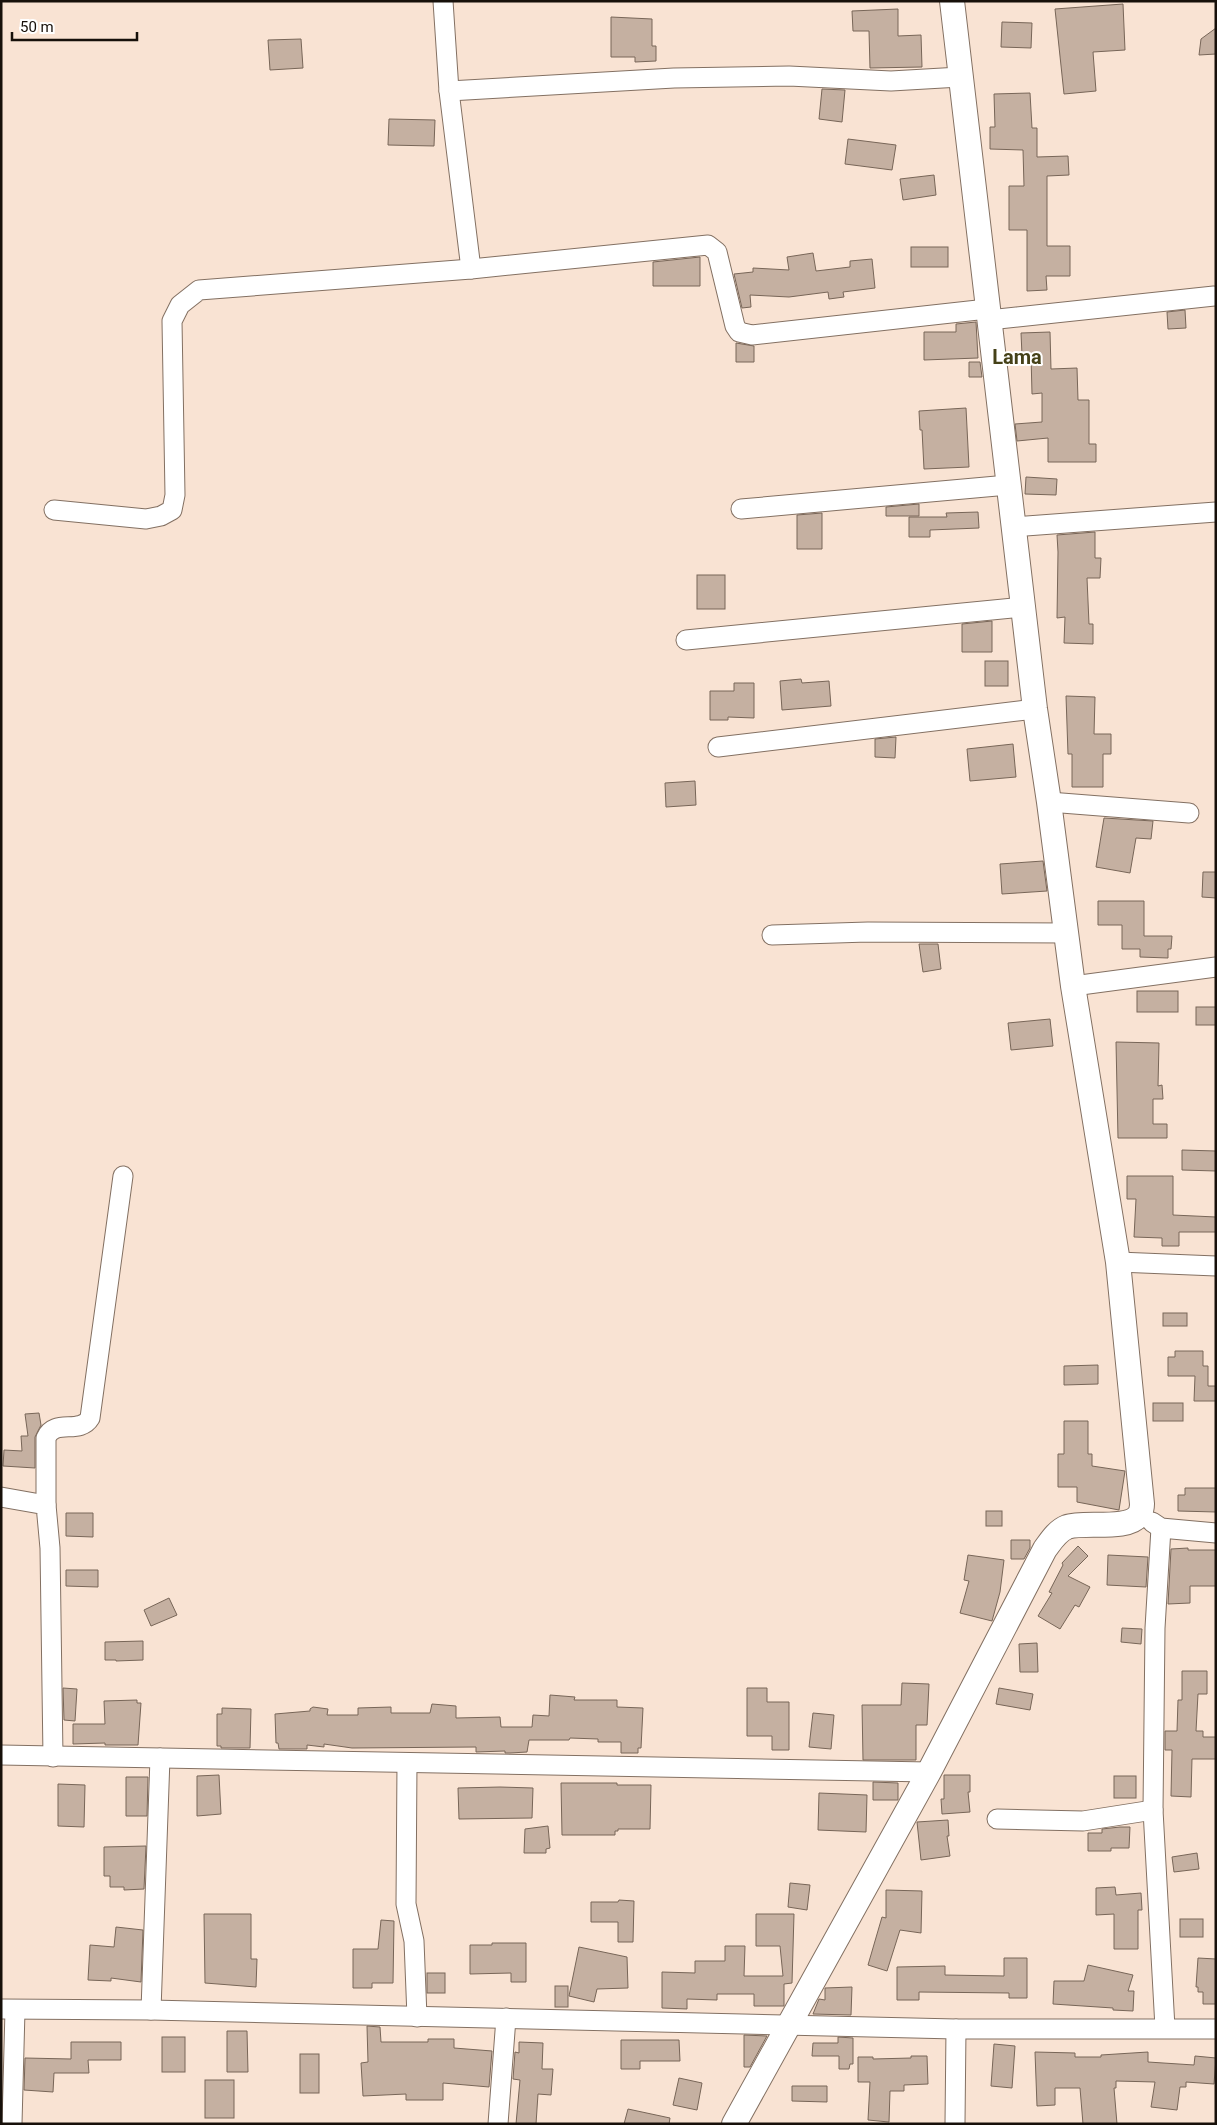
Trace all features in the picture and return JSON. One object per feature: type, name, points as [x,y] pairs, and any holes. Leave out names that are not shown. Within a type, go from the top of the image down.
[{"type":"street","points":[[443,1],[450,91],[471,269]]},
{"type":"street","points":[[734,2124],[929,1772],[1045,1549],[1057,1534],[1066,1527],[1081,1524],[1114,1524],[1133,1520],[1140,1515],[1142,1494],[1118,1262],[1073,986],[1035,709],[1012,527],[952,1]]},
{"type":"street","points":[[450,91],[674,78],[789,76],[890,81],[960,77]]},
{"type":"street","points":[[54,510],[146,519],[161,516],[172,510],[176,495],[172,321],[180,305],[199,290],[471,269],[708,244],[717,252],[735,326],[739,332],[752,335],[1214,296]]},
{"type":"street","points":[[741,509],[1008,485]]},
{"type":"street","points":[[1012,527],[1216,512]]},
{"type":"street","points":[[686,640],[1023,607]]},
{"type":"street","points":[[718,747],[1035,709]]},
{"type":"street","points":[[1049,802],[1190,814]]},
{"type":"street","points":[[772,935],[868,932],[1067,933]]},
{"type":"street","points":[[1073,986],[1216,967]]},
{"type":"street","points":[[53,1756],[50,1548],[46,1505],[46,1438],[52,1429],[80,1426],[86,1424],[90,1418],[123,1176]]},
{"type":"street","points":[[1118,1262],[1216,1266]]},
{"type":"street","points":[[1,1497],[46,1505]]},
{"type":"street","points":[[1140,1515],[1161,1528],[1216,1533]]},
{"type":"street","points":[[1161,1528],[1154,1628],[1153,1810],[1165,2028]]},
{"type":"street","points":[[1,1755],[929,1772]]},
{"type":"street","points":[[151,2010],[160,1758]]},
{"type":"street","points":[[407,1763],[406,1904],[414,1941],[417,2017]]},
{"type":"street","points":[[997,1819],[1083,1821],[1153,1810]]},
{"type":"street","points":[[12,2124],[8,2009],[151,2010],[956,2029],[1216,2028]]},
{"type":"street","points":[[498,2124],[506,2018]]},
{"type":"street","points":[[955,2124],[956,2029]]},
{"type":"building","points":[[1123,4],[1125,50],[1093,52],[1096,91],[1064,94],[1055,9]]},
{"type":"building","points":[[898,9],[898,36],[921,35],[922,67],[870,68],[869,31],[853,31],[852,11]]},
{"type":"building","points":[[611,17],[652,19],[652,46],[656,46],[656,61],[635,62],[635,57],[611,57]]},
{"type":"building","points":[[1002,22],[1032,23],[1031,48],[1001,47]]},
{"type":"building","points":[[1216,28],[1216,54],[1199,55],[1201,39]]},
{"type":"building","points":[[301,39],[303,68],[270,70],[268,40]]},
{"type":"building","points":[[822,89],[845,90],[842,122],[819,119]]},
{"type":"building","points":[[1030,93],[1032,128],[1037,128],[1037,157],[1068,156],[1069,175],[1047,176],[1047,246],[1070,246],[1070,276],[1046,276],[1047,290],[1027,291],[1027,230],[1009,230],[1009,186],[1024,186],[1023,150],[990,149],[990,127],[995,127],[994,94]]},
{"type":"building","points":[[389,119],[435,120],[434,146],[388,145]]},
{"type":"building","points":[[848,139],[896,145],[892,170],[845,164]]},
{"type":"building","points":[[934,175],[936,195],[903,200],[900,179]]},
{"type":"building","points":[[911,247],[948,247],[948,267],[911,267]]},
{"type":"building","points":[[813,253],[816,271],[850,267],[850,261],[872,259],[875,288],[843,292],[844,297],[829,299],[828,292],[789,297],[750,295],[751,307],[742,308],[734,274],[753,272],[753,268],[789,270],[787,257]]},
{"type":"building","points":[[700,257],[700,286],[653,286],[653,262]]},
{"type":"building","points":[[1185,310],[1186,328],[1168,329],[1167,312]]},
{"type":"building","points":[[976,322],[978,358],[924,360],[924,332],[956,332],[956,324]]},
{"type":"building","points":[[1050,332],[1051,369],[1077,368],[1078,400],[1089,400],[1089,444],[1096,444],[1096,462],[1048,462],[1048,438],[1017,441],[1015,424],[1042,422],[1042,393],[1032,394],[1031,355],[1022,355],[1021,333]]},
{"type":"building","points":[[736,343],[754,346],[754,362],[736,362]]},
{"type":"building","points":[[969,362],[980,362],[982,377],[969,377]]},
{"type":"building","points":[[966,408],[969,467],[924,469],[919,411]]},
{"type":"building","points":[[1026,477],[1057,479],[1056,495],[1025,494]]},
{"type":"building","points":[[919,504],[919,516],[886,516],[886,507]]},
{"type":"building","points":[[978,512],[979,528],[930,530],[930,537],[909,537],[909,517],[947,517],[946,513]]},
{"type":"building","points":[[822,513],[822,549],[797,549],[797,515]]},
{"type":"building","points":[[1095,532],[1095,558],[1101,558],[1100,578],[1087,578],[1089,624],[1093,624],[1093,644],[1064,643],[1065,617],[1057,618],[1057,535]]},
{"type":"building","points":[[697,575],[725,575],[725,609],[697,609]]},
{"type":"building","points":[[992,621],[992,652],[962,652],[962,624]]},
{"type":"building","points":[[985,661],[1008,661],[1008,686],[985,686]]},
{"type":"building","points":[[801,679],[802,683],[829,681],[831,706],[782,710],[780,681]]},
{"type":"building","points":[[734,683],[754,683],[754,718],[728,717],[728,720],[710,720],[710,691],[734,691]]},
{"type":"building","points":[[1066,696],[1095,697],[1094,734],[1111,734],[1111,754],[1103,754],[1103,787],[1072,787],[1072,754],[1068,754]]},
{"type":"building","points":[[896,737],[895,758],[875,757],[875,739]]},
{"type":"building","points":[[1013,744],[1016,777],[970,781],[967,749]]},
{"type":"building","points":[[695,781],[696,805],[666,807],[665,783]]},
{"type":"building","points":[[1104,818],[1153,821],[1151,839],[1136,838],[1130,873],[1096,867]]},
{"type":"building","points":[[1043,861],[1047,891],[1002,894],[1000,864]]},
{"type":"building","points":[[1203,872],[1216,872],[1216,898],[1202,897]]},
{"type":"building","points":[[1098,901],[1144,901],[1144,936],[1172,936],[1171,949],[1168,949],[1168,958],[1140,957],[1140,949],[1122,949],[1122,925],[1098,925]]},
{"type":"building","points":[[919,944],[938,944],[941,969],[923,972]]},
{"type":"building","points":[[1137,991],[1178,991],[1178,1012],[1137,1012]]},
{"type":"building","points":[[1196,1007],[1216,1007],[1216,1025],[1196,1025]]},
{"type":"building","points":[[1050,1019],[1053,1046],[1011,1050],[1008,1023]]},
{"type":"building","points":[[1116,1042],[1159,1043],[1158,1086],[1162,1085],[1163,1099],[1153,1099],[1153,1124],[1167,1124],[1167,1138],[1118,1138]]},
{"type":"building","points":[[1182,1150],[1216,1151],[1216,1171],[1182,1170]]},
{"type":"building","points":[[1127,1176],[1173,1176],[1173,1215],[1216,1217],[1216,1232],[1179,1232],[1179,1246],[1162,1246],[1162,1238],[1134,1237],[1136,1199],[1127,1199]]},
{"type":"building","points":[[1163,1313],[1187,1313],[1187,1326],[1163,1326]]},
{"type":"building","points":[[1175,1351],[1203,1351],[1203,1366],[1208,1366],[1208,1386],[1216,1386],[1216,1401],[1194,1401],[1195,1376],[1168,1376],[1168,1357],[1175,1357]]},
{"type":"building","points":[[1098,1365],[1098,1384],[1064,1385],[1064,1366]]},
{"type":"building","points":[[1153,1403],[1183,1403],[1183,1421],[1153,1421]]},
{"type":"building","points":[[39,1413],[41,1425],[35,1437],[35,1468],[3,1466],[4,1450],[22,1451],[21,1436],[28,1436],[25,1414]]},
{"type":"building","points":[[1064,1421],[1088,1421],[1088,1454],[1092,1454],[1092,1466],[1125,1471],[1119,1510],[1077,1502],[1077,1487],[1058,1487],[1058,1454],[1064,1454]]},
{"type":"building","points":[[1185,1488],[1216,1488],[1216,1512],[1178,1511],[1178,1495],[1185,1495]]},
{"type":"building","points":[[986,1511],[1002,1511],[1002,1526],[986,1526]]},
{"type":"building","points":[[66,1513],[93,1513],[93,1537],[66,1536]]},
{"type":"building","points":[[1011,1540],[1030,1540],[1030,1548],[1024,1559],[1011,1559]]},
{"type":"building","points":[[1078,1546],[1088,1556],[1068,1576],[1090,1587],[1079,1607],[1075,1605],[1060,1629],[1038,1616],[1052,1593],[1049,1592],[1063,1565],[1062,1563]]},
{"type":"building","points":[[1188,1548],[1188,1550],[1216,1550],[1216,1586],[1190,1586],[1190,1603],[1168,1604],[1171,1549]]},
{"type":"building","points":[[968,1555],[1004,1560],[1000,1592],[992,1621],[960,1613],[969,1581],[964,1580]]},
{"type":"building","points":[[1108,1555],[1148,1557],[1146,1587],[1107,1585]]},
{"type":"building","points":[[66,1570],[98,1570],[98,1587],[66,1586]]},
{"type":"building","points":[[169,1598],[177,1615],[151,1626],[144,1610]]},
{"type":"building","points":[[1122,1628],[1142,1629],[1141,1644],[1121,1642]]},
{"type":"building","points":[[143,1641],[143,1660],[105,1660],[105,1642]]},
{"type":"building","points":[[1037,1643],[1038,1672],[1020,1672],[1019,1644]]},
{"type":"building","points":[[1182,1671],[1207,1671],[1207,1694],[1198,1694],[1196,1731],[1203,1731],[1203,1737],[1216,1737],[1216,1759],[1192,1759],[1191,1797],[1171,1796],[1172,1750],[1165,1750],[1165,1731],[1177,1731],[1178,1700],[1182,1700]]},
{"type":"building","points":[[902,1683],[929,1684],[927,1725],[916,1725],[916,1760],[863,1760],[862,1705],[901,1705]]},
{"type":"building","points":[[63,1688],[77,1689],[75,1721],[64,1720]]},
{"type":"building","points":[[747,1688],[767,1688],[767,1702],[789,1702],[789,1750],[772,1750],[772,1736],[747,1736]]},
{"type":"building","points":[[999,1688],[1033,1694],[1030,1710],[996,1704]]},
{"type":"building","points":[[550,1695],[575,1697],[574,1700],[617,1700],[617,1707],[643,1708],[641,1748],[638,1748],[638,1753],[621,1753],[621,1742],[598,1742],[598,1739],[570,1738],[569,1740],[529,1740],[527,1752],[510,1753],[505,1753],[505,1751],[476,1752],[476,1747],[352,1748],[324,1744],[324,1747],[307,1745],[307,1749],[279,1749],[278,1743],[276,1743],[275,1714],[310,1711],[313,1707],[328,1709],[327,1715],[358,1715],[358,1708],[391,1707],[391,1713],[430,1713],[432,1704],[456,1706],[456,1718],[500,1717],[501,1727],[532,1727],[533,1715],[549,1716]]},
{"type":"building","points":[[137,1700],[137,1703],[141,1703],[138,1745],[73,1744],[73,1724],[105,1724],[104,1701]]},
{"type":"building","points":[[222,1708],[251,1709],[250,1748],[221,1748],[221,1746],[217,1746],[217,1714],[222,1714]]},
{"type":"building","points":[[813,1713],[834,1715],[831,1749],[809,1747]]},
{"type":"building","points":[[219,1775],[221,1814],[197,1816],[197,1776]]},
{"type":"building","points":[[944,1775],[970,1775],[970,1792],[968,1792],[970,1812],[942,1814],[941,1799],[944,1799]]},
{"type":"building","points":[[1114,1776],[1136,1776],[1136,1798],[1114,1798]]},
{"type":"building","points":[[126,1777],[148,1777],[147,1816],[126,1816]]},
{"type":"building","points":[[873,1782],[898,1783],[898,1800],[873,1800]]},
{"type":"building","points":[[561,1783],[651,1785],[650,1829],[618,1829],[618,1831],[615,1831],[615,1835],[562,1835]]},
{"type":"building","points":[[58,1784],[85,1785],[84,1827],[58,1826]]},
{"type":"building","points":[[458,1788],[533,1788],[532,1818],[459,1819]]},
{"type":"building","points":[[819,1793],[867,1795],[866,1832],[818,1830]]},
{"type":"building","points":[[948,1820],[949,1836],[947,1836],[950,1856],[921,1860],[917,1822]]},
{"type":"building","points":[[548,1826],[550,1848],[546,1849],[546,1853],[524,1853],[525,1829]]},
{"type":"building","points":[[1130,1827],[1129,1848],[1111,1848],[1111,1851],[1088,1851],[1088,1833],[1102,1833],[1102,1829]]},
{"type":"building","points":[[146,1846],[144,1889],[124,1890],[124,1887],[110,1887],[110,1876],[104,1876],[104,1847]]},
{"type":"building","points":[[1197,1853],[1199,1869],[1174,1872],[1172,1857]]},
{"type":"building","points":[[790,1883],[810,1885],[807,1910],[788,1907]]},
{"type":"building","points":[[1115,1887],[1116,1895],[1141,1893],[1142,1910],[1138,1910],[1138,1949],[1114,1949],[1114,1914],[1096,1915],[1096,1888]]},
{"type":"building","points":[[886,1890],[922,1891],[921,1933],[900,1930],[887,1971],[868,1965],[882,1917],[886,1918]]},
{"type":"building","points":[[619,1900],[634,1901],[633,1942],[618,1942],[618,1922],[591,1922],[591,1902],[618,1902]]},
{"type":"building","points":[[204,1914],[251,1914],[251,1959],[257,1959],[256,1987],[205,1983]]},
{"type":"building","points":[[756,1914],[794,1914],[792,1983],[784,1984],[784,2006],[754,2006],[754,1994],[717,1994],[717,2000],[687,1999],[687,2009],[662,2008],[662,1972],[695,1973],[695,1961],[725,1961],[725,1946],[745,1946],[744,1976],[783,1976],[780,1946],[756,1946]]},
{"type":"building","points":[[1180,1919],[1203,1919],[1203,1937],[1180,1937]]},
{"type":"building","points":[[381,1920],[394,1921],[393,1983],[372,1983],[372,1988],[353,1988],[353,1949],[378,1949]]},
{"type":"building","points":[[116,1927],[143,1930],[141,1982],[111,1978],[111,1981],[88,1980],[90,1945],[114,1947]]},
{"type":"building","points":[[492,1943],[526,1943],[526,1982],[511,1982],[511,1973],[470,1974],[470,1945],[492,1945]]},
{"type":"building","points":[[579,1947],[627,1957],[628,1988],[597,1989],[594,2002],[569,1996]]},
{"type":"building","points":[[1004,1958],[1027,1958],[1027,1998],[1009,1998],[1009,1993],[919,1992],[919,2000],[897,2000],[897,1967],[945,1966],[945,1975],[1004,1976]]},
{"type":"building","points":[[1198,1958],[1216,1959],[1216,2004],[1203,2004],[1203,1992],[1198,1992],[1198,1987],[1196,1987]]},
{"type":"building","points":[[1088,1965],[1133,1975],[1128,1991],[1134,1991],[1133,2011],[1053,2004],[1054,1981],[1084,1981]]},
{"type":"building","points":[[427,1973],[445,1973],[445,1993],[427,1993]]},
{"type":"building","points":[[555,1986],[568,1986],[568,2007],[555,2007]]},
{"type":"building","points":[[852,1987],[851,2015],[813,2014],[819,1999],[825,2000],[825,1988]]},
{"type":"building","points":[[367,2026],[380,2027],[381,2042],[428,2042],[428,2039],[454,2039],[454,2048],[492,2051],[489,2087],[443,2083],[443,2100],[406,2100],[406,2094],[363,2096],[361,2063],[368,2062]]},
{"type":"building","points":[[227,2031],[247,2031],[248,2072],[227,2072]]},
{"type":"building","points":[[744,2035],[767,2036],[750,2067],[744,2067]]},
{"type":"building","points":[[162,2037],[185,2037],[185,2072],[162,2072]]},
{"type":"building","points":[[838,2037],[853,2038],[853,2064],[850,2064],[849,2069],[839,2069],[839,2056],[812,2056],[813,2043],[838,2043]]},
{"type":"building","points":[[621,2040],[679,2040],[680,2061],[640,2061],[640,2069],[621,2069]]},
{"type":"building","points":[[71,2042],[121,2042],[121,2060],[88,2060],[89,2073],[54,2073],[53,2092],[24,2090],[25,2058],[71,2059]]},
{"type":"building","points":[[519,2042],[543,2043],[542,2069],[553,2069],[551,2095],[538,2094],[536,2124],[516,2124],[520,2080],[513,2079],[515,2052],[519,2053]]},
{"type":"building","points":[[994,2044],[1015,2046],[1012,2088],[991,2086]]},
{"type":"building","points":[[1035,2052],[1075,2053],[1075,2057],[1101,2057],[1101,2055],[1148,2052],[1148,2062],[1194,2065],[1195,2056],[1216,2058],[1214,2084],[1186,2082],[1186,2087],[1180,2087],[1177,2110],[1151,2107],[1155,2082],[1116,2081],[1116,2088],[1114,2088],[1117,2124],[1083,2124],[1080,2088],[1055,2088],[1055,2105],[1037,2106]]},
{"type":"building","points":[[300,2054],[319,2054],[319,2093],[300,2093]]},
{"type":"building","points":[[911,2056],[927,2056],[928,2084],[904,2085],[904,2091],[890,2091],[889,2122],[868,2120],[870,2082],[858,2082],[858,2057],[873,2057],[873,2059],[911,2058]]},
{"type":"building","points":[[679,2078],[702,2083],[697,2110],[673,2105]]},
{"type":"building","points":[[205,2080],[234,2080],[234,2118],[205,2118]]},
{"type":"building","points":[[792,2086],[827,2086],[827,2102],[792,2101]]},
{"type":"building","points":[[628,2109],[670,2118],[669,2124],[624,2124]]},
{"type":"district","name":"Lama","points":[[1017,357]]}]
